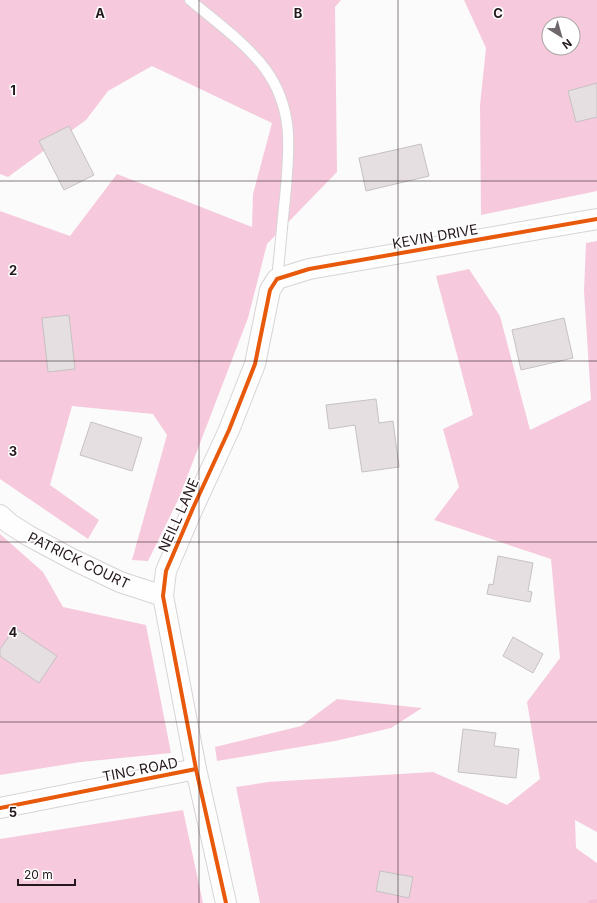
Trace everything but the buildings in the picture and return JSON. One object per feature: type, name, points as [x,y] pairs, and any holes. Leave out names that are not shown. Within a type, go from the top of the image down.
[{"type":"street","name":"KEVIN DRIVE","points":[[277,279],[309,269],[597,219]]},
{"type":"street","name":"NEILL LANE","points":[[196,769],[163,596],[166,571],[229,430],[255,364],[270,290],[277,279]]},
{"type":"street","name":"PATRICK COURT","points":[[0,515],[10,524],[29,536],[92,569],[120,582],[163,596]]},
{"type":"street","name":"TINC ROAD","points":[[0,808],[196,769],[226,903]]},
{"type":"lane","points":[[190,0],[253,54],[274,82],[285,108],[289,130],[289,157],[277,279]]},
{"type":"shaded area","points":[[0,0],[341,0],[335,7],[337,172],[267,244],[248,318],[179,498],[148,561],[132,560],[167,435],[153,414],[72,406],[50,485],[99,520],[88,539],[0,479],[0,211],[70,236],[117,174],[252,227],[253,194],[272,123],[152,66],[108,91],[86,120],[8,177],[0,174]]},
{"type":"shaded area","points":[[464,0],[597,0],[597,191],[481,215],[480,105],[486,48]]},
{"type":"shaded area","points":[[597,241],[597,832],[575,820],[576,848],[597,863],[597,903],[260,903],[236,787],[268,782],[433,772],[507,805],[540,779],[527,702],[560,658],[551,559],[434,520],[459,487],[443,429],[473,415],[436,276],[469,269],[500,316],[530,430],[591,400],[584,291],[586,243]]},
{"type":"shaded area","points":[[0,534],[43,572],[63,607],[146,625],[171,753],[81,762],[0,775]]},
{"type":"shaded area","points":[[337,699],[422,708],[391,728],[335,741],[217,761],[215,747],[301,726]]},
{"type":"shaded area","points":[[183,810],[203,903],[0,903],[0,839]]},
{"type":"waterway","points":[[591,903],[597,902]]},
{"type":"cycle path","points":[[226,903],[196,769],[163,596],[166,571],[229,430],[255,364],[270,290],[277,279],[309,269],[597,219]]},
{"type":"cycle path","points":[[0,808],[196,769]]}]
